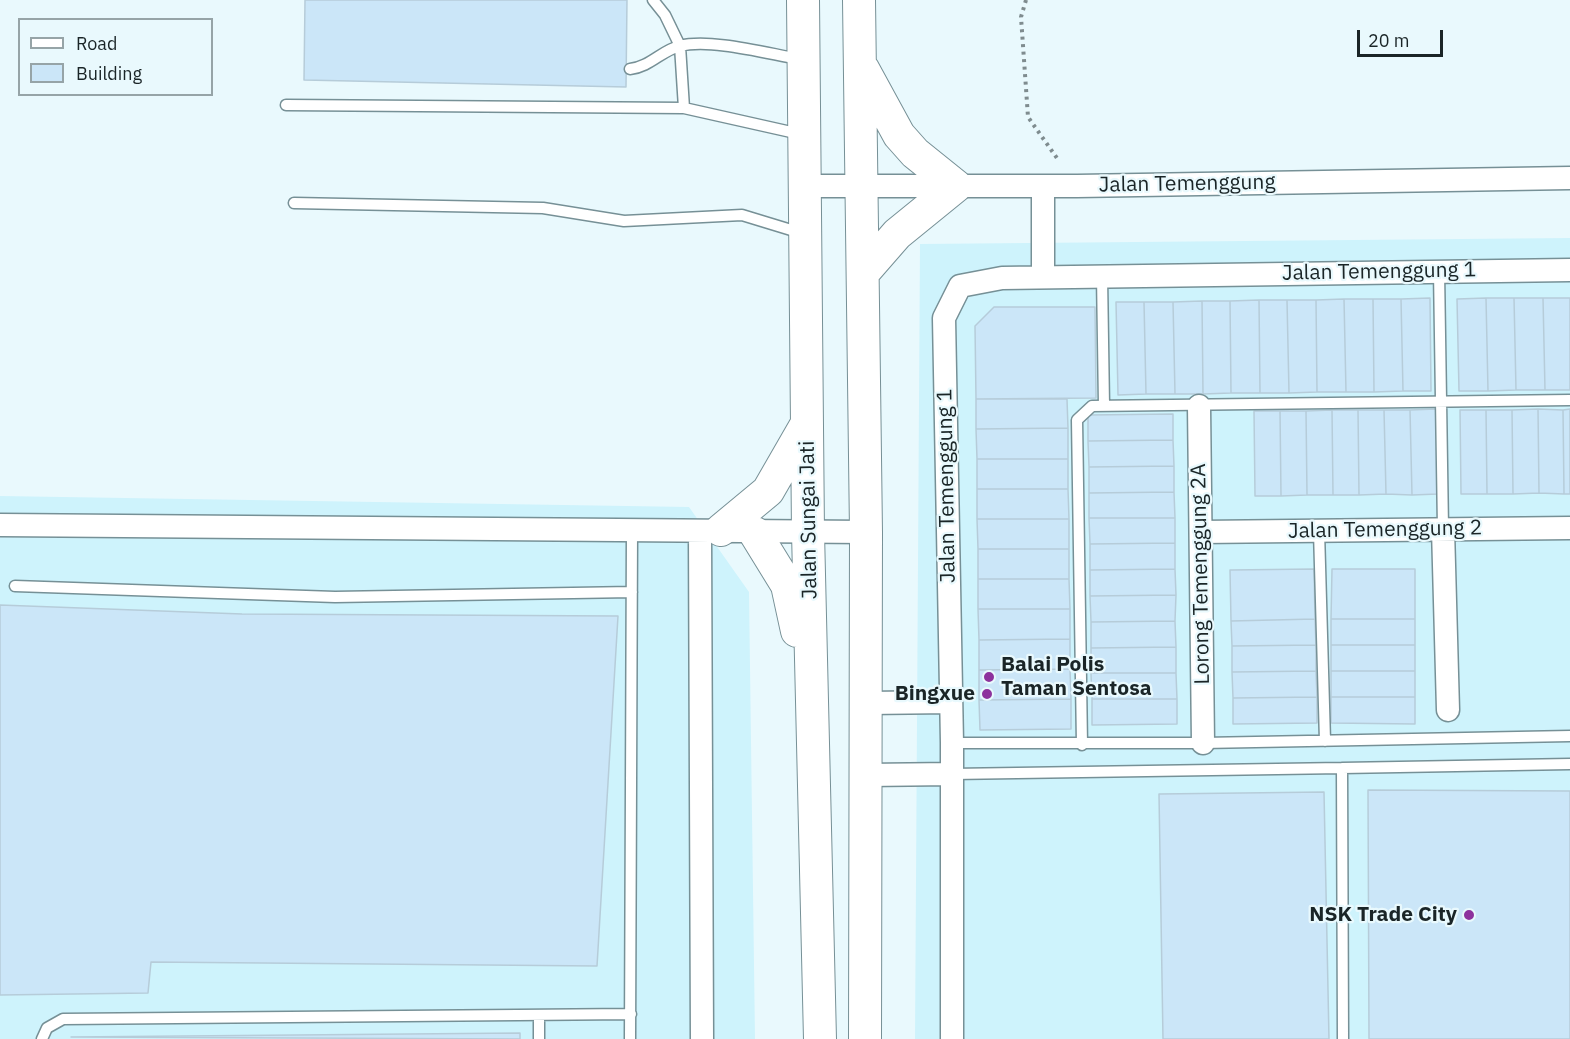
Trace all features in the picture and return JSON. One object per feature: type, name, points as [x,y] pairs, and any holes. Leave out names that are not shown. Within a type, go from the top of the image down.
[{"type":"main road","name":"Jalan Sungai Jati","points":[[803,0],[808,532],[814,702],[820,1039]]},
{"type":"main road","points":[[858,0],[866,532],[865,1039]]},
{"type":"main road","points":[[860,63],[899,135],[915,153],[956,186],[897,234],[863,273]]},
{"type":"main road","points":[[710,531],[768,491],[807,423]]},
{"type":"main road","points":[[755,533],[787,585],[814,702]]},
{"type":"street","name":"Jalan Temenggung","points":[[804,186],[1077,186],[1570,178]]},
{"type":"street","points":[[1043,186],[1044,262]]},
{"type":"street","name":"Jalan Temenggung 1","points":[[952,1039],[952,743],[944,318],[960,286],[1002,278],[1044,262],[1102,276],[1570,270]]},
{"type":"street","name":"Lorong Temenggung 2A","points":[[1199,406],[1203,743]]},
{"type":"street","points":[[0,525],[755,533],[866,532]]},
{"type":"street","name":"Jalan Temenggung 2","points":[[1201,532],[1570,528]]},
{"type":"street","points":[[1443,530],[1448,710]]},
{"type":"street","points":[[702,1039],[710,531]]},
{"type":"street","points":[[867,703],[951,702]]},
{"type":"street","points":[[866,775],[952,774]]},
{"type":"lane","points":[[653,0],[665,15],[680,46],[684,108]]},
{"type":"lane","points":[[630,69],[641,68],[680,46],[718,45],[803,60]]},
{"type":"lane","points":[[285,105],[684,108],[804,135]]},
{"type":"lane","points":[[294,203],[543,208],[624,221],[742,215],[805,234]]},
{"type":"lane","points":[[1439,272],[1443,530]]},
{"type":"lane","points":[[1102,276],[1104,406]]},
{"type":"lane","points":[[1082,745],[1077,420],[1092,406],[1570,400]]},
{"type":"lane","points":[[630,1039],[632,531]]},
{"type":"lane","points":[[1320,531],[1325,741]]},
{"type":"lane","points":[[15,586],[335,597],[632,592]]},
{"type":"lane","points":[[952,743],[1082,745],[1570,736]]},
{"type":"lane","points":[[952,774],[1570,764]]},
{"type":"lane","points":[[1342,768],[1343,1039]]},
{"type":"lane","points":[[42,1039],[47,1028],[63,1019],[630,1014]]},
{"type":"lane","points":[[539,1015],[539,1039]]},
{"type":"path","points":[[1026,0],[1020,17],[1028,117],[1077,186]]},
{"type":"shaded area","points":[[1570,238],[1570,1039],[915,1039],[920,244]]},
{"type":"shaded area","points":[[0,496],[689,507],[749,592],[755,1039],[0,1039]]},
{"type":"building","points":[[305,0],[627,0],[626,87],[304,80]]},
{"type":"building","points":[[1430,298],[1431,391],[1403,391],[1401,299]]},
{"type":"building","points":[[1486,298],[1514,298],[1516,390],[1488,391]]},
{"type":"building","points":[[1486,298],[1488,391],[1459,391],[1457,299]]},
{"type":"building","points":[[1514,298],[1543,298],[1545,390],[1516,390]]},
{"type":"building","points":[[1543,298],[1570,298],[1570,390],[1545,390]]},
{"type":"building","points":[[1344,299],[1346,392],[1317,392],[1316,300]]},
{"type":"building","points":[[1344,299],[1373,299],[1374,392],[1346,392]]},
{"type":"building","points":[[1373,299],[1401,299],[1403,391],[1374,392]]},
{"type":"building","points":[[1259,300],[1260,393],[1231,393],[1230,301]]},
{"type":"building","points":[[1259,300],[1287,300],[1289,393],[1260,393]]},
{"type":"building","points":[[1287,300],[1316,300],[1317,392],[1289,393]]},
{"type":"building","points":[[1202,301],[1203,394],[1175,394],[1173,302]]},
{"type":"building","points":[[1202,301],[1230,301],[1231,393],[1203,394]]},
{"type":"building","points":[[1116,302],[1144,302],[1146,394],[1118,395]]},
{"type":"building","points":[[1144,302],[1173,302],[1175,394],[1146,394]]},
{"type":"building","points":[[994,307],[1095,307],[1096,398],[976,399],[975,326]]},
{"type":"building","points":[[976,399],[1067,399],[1068,428],[976,429]]},
{"type":"building","points":[[1436,409],[1438,494],[1412,495],[1410,410]]},
{"type":"building","points":[[1538,409],[1563,410],[1564,494],[1539,493]]},
{"type":"building","points":[[1538,409],[1539,493],[1513,494],[1512,410]]},
{"type":"building","points":[[1570,409],[1570,494],[1564,494],[1563,410]]},
{"type":"building","points":[[1332,410],[1358,410],[1359,495],[1333,495]]},
{"type":"building","points":[[1332,410],[1333,495],[1307,495],[1306,411]]},
{"type":"building","points":[[1358,410],[1384,410],[1386,494],[1359,495]]},
{"type":"building","points":[[1384,410],[1410,410],[1412,495],[1386,494]]},
{"type":"building","points":[[1460,410],[1486,410],[1487,494],[1461,494]]},
{"type":"building","points":[[1486,410],[1512,410],[1513,494],[1487,494]]},
{"type":"building","points":[[1254,411],[1280,411],[1281,496],[1255,496]]},
{"type":"building","points":[[1280,411],[1306,411],[1307,495],[1281,496]]},
{"type":"building","points":[[1173,414],[1173,440],[1088,441],[1088,415]]},
{"type":"building","points":[[1068,428],[1068,459],[977,459],[976,429]]},
{"type":"building","points":[[1173,440],[1174,466],[1089,467],[1088,441]]},
{"type":"building","points":[[977,459],[1068,459],[1068,489],[977,489]]},
{"type":"building","points":[[1174,466],[1174,492],[1089,493],[1089,467]]},
{"type":"building","points":[[977,489],[1068,489],[1069,519],[977,519]]},
{"type":"building","points":[[1174,492],[1175,518],[1089,518],[1089,493]]},
{"type":"building","points":[[1089,518],[1175,518],[1175,543],[1090,544]]},
{"type":"building","points":[[977,519],[1069,519],[1069,549],[978,549]]},
{"type":"building","points":[[1175,543],[1175,569],[1090,570],[1090,544]]},
{"type":"building","points":[[978,549],[1069,549],[1069,579],[978,579]]},
{"type":"building","points":[[1175,569],[1176,595],[1090,596],[1090,570]]},
{"type":"building","points":[[1314,569],[1315,619],[1231,621],[1230,570]]},
{"type":"building","points":[[1332,569],[1415,569],[1415,619],[1331,619]]},
{"type":"building","points":[[978,579],[1069,579],[1070,609],[978,609]]},
{"type":"building","points":[[1176,595],[1175,621],[1091,622],[1090,596]]},
{"type":"building","points":[[0,605],[242,614],[618,616],[597,966],[151,962],[148,993],[0,995]]},
{"type":"building","points":[[978,609],[1070,609],[1070,639],[979,640]]},
{"type":"building","points":[[1315,619],[1316,645],[1232,646],[1231,621]]},
{"type":"building","points":[[1331,619],[1415,619],[1415,645],[1331,645]]},
{"type":"building","points":[[1175,621],[1176,647],[1091,648],[1091,622]]},
{"type":"building","points":[[1070,639],[1070,669],[979,670],[979,640]]},
{"type":"building","points":[[1316,645],[1316,671],[1232,672],[1232,646]]},
{"type":"building","points":[[1331,645],[1415,645],[1415,671],[1331,671]]},
{"type":"building","points":[[1176,647],[1176,673],[1091,673],[1091,648]]},
{"type":"building","points":[[1070,669],[1071,699],[979,700],[979,670]]},
{"type":"building","points":[[1316,671],[1317,697],[1233,698],[1232,672]]},
{"type":"building","points":[[1331,671],[1415,671],[1415,697],[1331,697]]},
{"type":"building","points":[[1091,673],[1176,673],[1177,699],[1092,699]]},
{"type":"building","points":[[1317,697],[1317,723],[1233,724],[1233,698]]},
{"type":"building","points":[[1331,697],[1415,697],[1415,724],[1331,723]]},
{"type":"building","points":[[1071,699],[1071,729],[980,730],[979,700]]},
{"type":"building","points":[[1092,699],[1177,699],[1177,724],[1092,725]]},
{"type":"building","name":"NSK Trade City","points":[[1368,790],[1570,791],[1570,1039],[1369,1039]]},
{"type":"building","points":[[1324,792],[1329,1039],[1163,1039],[1159,794]]},
{"type":"building","points":[[520,1033],[520,1039],[71,1037]]},
{"type":"place","name":"Balai Polis Taman Sentosa","points":[[989,677]]},
{"type":"place","name":"Bingxue","points":[[987,694]]},
{"type":"place","name":"NSK Trade City","points":[[1469,915]]}]
